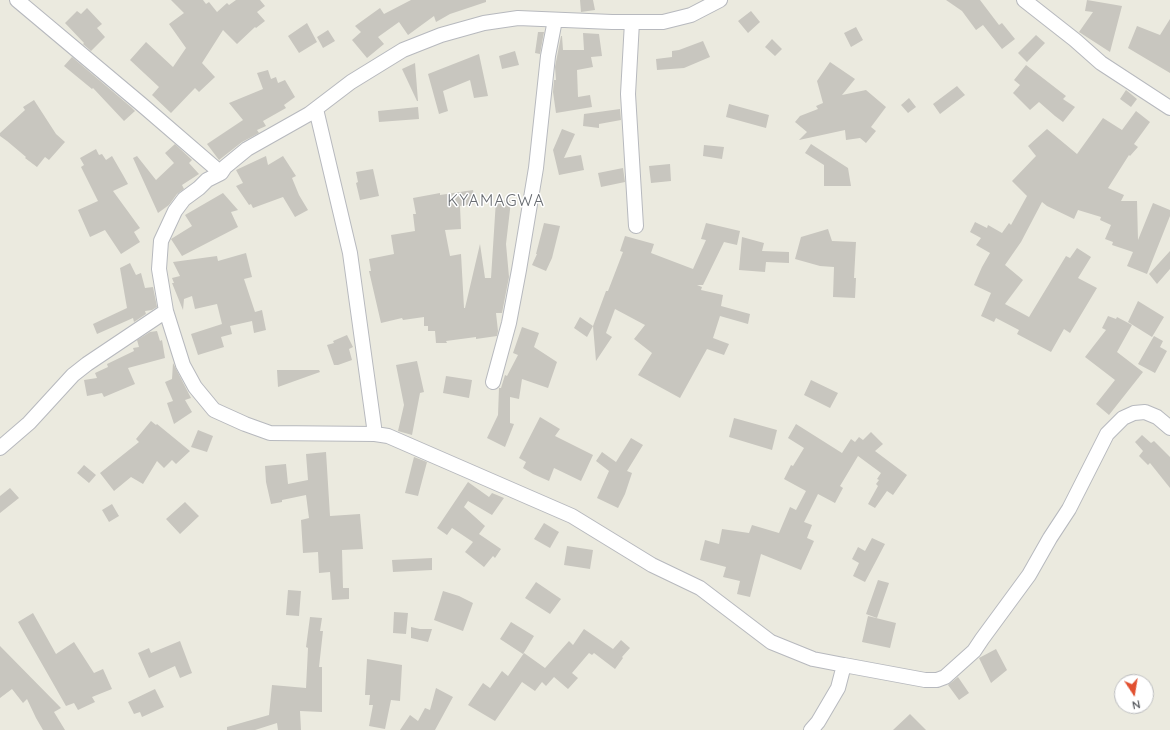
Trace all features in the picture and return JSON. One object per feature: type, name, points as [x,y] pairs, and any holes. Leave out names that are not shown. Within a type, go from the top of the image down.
[{"type":"street","points":[[17,0],[136,99],[221,173]]},
{"type":"street","points":[[720,0],[691,15],[664,22],[518,18],[484,23],[441,35],[403,50],[350,82],[309,114],[247,149],[221,173],[207,180],[184,199],[175,210],[161,241],[159,269],[166,311],[183,365],[194,387],[214,410],[270,433],[375,434],[388,436],[572,516],[652,565],[700,588],[771,642],[813,659],[925,680],[937,680],[945,676],[974,651],[1030,575],[1068,509],[1107,434],[1123,418],[1134,413],[1145,412],[1157,417],[1170,428]]},
{"type":"street","points":[[1024,0],[1075,40],[1101,63],[1170,108]]},
{"type":"street","points":[[493,382],[509,323],[522,254],[536,168],[548,56],[555,20]]},
{"type":"street","points":[[632,22],[628,94],[636,226]]},
{"type":"street","points":[[316,109],[350,252],[375,434]]},
{"type":"street","points":[[0,448],[29,424],[73,375],[166,311]]},
{"type":"street","points":[[811,730],[818,722],[838,688],[844,665]]},
{"type":"building","points":[[171,0],[203,0],[206,4],[209,2],[217,12],[227,3],[229,5],[236,0],[260,0],[265,6],[257,12],[265,21],[256,28],[255,27],[237,44],[223,30],[202,63],[215,77],[199,92],[195,88],[171,113],[152,95],[159,87],[130,60],[146,42],[173,67],[186,48],[169,24],[184,13]]},
{"type":"building","points":[[411,0],[486,0],[486,2],[450,14],[436,22],[434,16],[408,35],[399,22],[378,37],[384,44],[367,58],[352,40],[361,32],[355,26],[380,8],[384,14]]},
{"type":"building","points":[[580,0],[593,0],[595,10],[581,12]]},
{"type":"building","points":[[946,0],[980,0],[999,25],[1002,23],[1015,39],[1002,49],[983,25],[976,30],[962,11]]},
{"type":"building","points":[[1087,0],[1122,6],[1110,52],[1079,32],[1093,12],[1085,11]]},
{"type":"building","points":[[87,8],[102,24],[97,28],[105,37],[91,51],[65,23],[77,11],[81,14]]},
{"type":"building","points":[[751,11],[760,22],[748,33],[738,21]]},
{"type":"building","points":[[1170,19],[1170,73],[1128,48],[1137,26],[1160,35]]},
{"type":"building","points":[[307,23],[317,42],[299,53],[288,36]]},
{"type":"building","points":[[856,27],[863,40],[851,47],[844,33]]},
{"type":"building","points":[[328,30],[335,41],[323,48],[317,37]]},
{"type":"building","points":[[538,32],[544,32],[540,54],[535,53]]},
{"type":"building","points":[[583,33],[599,34],[602,56],[591,57],[593,67],[577,70],[578,97],[590,95],[592,107],[556,113],[553,92],[554,80],[556,80],[555,67],[561,36],[563,50],[584,50]]},
{"type":"building","points":[[1036,35],[1045,43],[1027,62],[1018,53]]},
{"type":"building","points":[[772,39],[782,49],[775,56],[765,47]]},
{"type":"building","points":[[703,41],[710,57],[684,68],[657,70],[656,59],[672,57],[672,51]]},
{"type":"building","points":[[515,51],[519,65],[502,69],[499,56]]},
{"type":"building","points":[[479,54],[488,96],[474,98],[470,80],[443,91],[448,111],[439,114],[428,74]]},
{"type":"building","points":[[72,57],[135,111],[124,121],[93,88],[92,89],[64,66]]},
{"type":"building","points":[[830,62],[855,79],[842,95],[866,90],[886,107],[871,127],[876,131],[866,143],[860,138],[846,140],[845,130],[799,140],[807,132],[795,122],[800,116],[818,109],[816,106],[823,103],[817,81]]},
{"type":"building","points":[[415,63],[418,101],[402,69]]},
{"type":"building","points":[[1026,65],[1066,96],[1063,99],[1075,107],[1063,122],[1039,102],[1030,110],[1013,93],[1020,85],[1014,80]]},
{"type":"building","points":[[268,70],[271,79],[276,77],[278,83],[285,80],[295,97],[284,105],[286,108],[263,121],[266,126],[257,130],[259,133],[242,142],[219,160],[207,144],[243,120],[229,103],[263,89],[257,73]]},
{"type":"building","points":[[957,86],[965,95],[940,114],[933,104]]},
{"type":"building","points":[[1126,90],[1137,99],[1131,107],[1120,99]]},
{"type":"building","points":[[909,98],[916,107],[908,113],[901,105]]},
{"type":"building","points":[[34,100],[56,134],[65,142],[49,160],[45,157],[37,167],[0,136],[0,133],[25,110],[23,107]]},
{"type":"building","points":[[729,104],[769,115],[766,128],[726,117]]},
{"type":"building","points":[[418,107],[419,119],[379,122],[378,111]]},
{"type":"building","points":[[620,109],[621,120],[599,124],[599,128],[583,126],[584,114]]},
{"type":"building","points":[[1136,111],[1150,122],[1134,144],[1138,147],[1130,156],[1129,155],[1108,188],[1124,195],[1121,201],[1137,201],[1138,240],[1153,203],[1170,210],[1170,216],[1147,274],[1127,266],[1133,252],[1112,245],[1113,242],[1105,239],[1111,225],[1100,220],[1101,217],[1078,210],[1074,219],[1042,202],[1021,242],[1005,265],[1023,280],[1005,304],[1029,317],[1066,256],[1070,258],[1077,248],[1091,257],[1078,278],[1097,288],[1070,333],[1064,329],[1051,352],[1017,334],[1019,330],[996,318],[994,322],[981,316],[991,293],[974,285],[990,253],[976,245],[981,238],[970,232],[975,222],[987,228],[988,225],[1002,233],[1009,223],[1011,225],[1027,196],[1012,181],[1036,156],[1028,146],[1047,129],[1077,154],[1103,118],[1122,130]]},
{"type":"building","points":[[562,129],[575,134],[564,158],[581,155],[584,170],[559,175],[553,150]]},
{"type":"building","points":[[175,144],[192,160],[189,163],[199,174],[182,185],[184,189],[177,194],[169,205],[158,213],[133,158],[137,156],[156,180],[174,163],[165,153]]},
{"type":"building","points":[[811,144],[848,168],[851,186],[824,186],[824,165],[805,153]]},
{"type":"building","points":[[704,145],[724,147],[722,159],[703,156]]},
{"type":"building","points":[[96,149],[99,155],[102,154],[106,160],[112,156],[123,175],[128,184],[113,191],[140,228],[134,232],[140,242],[121,254],[105,230],[90,237],[78,210],[98,201],[81,167],[84,165],[80,158]]},
{"type":"building","points":[[266,156],[268,165],[283,156],[296,176],[292,178],[299,195],[308,210],[295,217],[283,197],[253,208],[251,204],[249,205],[236,186],[243,183],[236,170]]},
{"type":"building","points":[[670,164],[671,181],[651,183],[649,166]]},
{"type":"building","points":[[623,168],[625,182],[601,187],[598,173]]},
{"type":"building","points":[[373,169],[379,196],[360,200],[356,183],[358,182],[356,172]]},
{"type":"building","points":[[473,190],[475,204],[460,206],[461,229],[445,230],[450,256],[461,254],[464,308],[480,244],[485,278],[491,278],[496,200],[511,201],[506,244],[509,277],[502,313],[496,313],[498,331],[497,336],[476,339],[476,337],[446,341],[447,343],[436,343],[435,331],[428,331],[428,326],[424,326],[424,317],[403,320],[402,318],[381,323],[369,271],[371,271],[369,259],[394,254],[391,235],[415,231],[413,214],[416,214],[413,198],[440,193],[440,195]]},
{"type":"building","points":[[223,193],[238,210],[231,212],[238,227],[182,256],[171,239],[192,226],[185,215]]},
{"type":"building","points":[[544,223],[560,226],[552,258],[546,271],[532,265],[537,254]]},
{"type":"building","points":[[706,223],[740,231],[737,245],[724,242],[703,285],[697,285],[702,287],[701,290],[723,295],[721,306],[750,314],[748,324],[720,316],[713,338],[729,344],[724,355],[707,349],[680,398],[638,375],[652,353],[634,339],[645,325],[615,309],[606,333],[612,337],[596,361],[593,326],[623,252],[620,251],[625,236],[654,244],[651,253],[693,269],[706,240],[701,239]]},
{"type":"building","points":[[828,229],[832,241],[856,242],[854,278],[856,278],[855,298],[833,297],[834,267],[820,266],[795,259],[801,237]]},
{"type":"building","points":[[742,237],[764,243],[762,251],[789,252],[789,263],[766,262],[765,272],[739,270]]},
{"type":"building","points":[[1170,251],[1170,269],[1157,284],[1149,274]]},
{"type":"building","points":[[246,253],[252,277],[244,279],[255,312],[262,310],[266,330],[254,333],[252,321],[230,326],[232,334],[221,337],[224,347],[198,355],[191,334],[222,324],[217,304],[195,309],[192,296],[184,299],[183,310],[172,283],[174,283],[172,278],[180,276],[173,262],[217,256],[218,261]]},
{"type":"building","points":[[130,263],[136,275],[141,273],[145,288],[153,287],[157,307],[152,310],[145,311],[146,314],[134,322],[133,318],[97,334],[93,324],[127,308],[120,268]]},
{"type":"building","points":[[1138,301],[1164,317],[1152,337],[1128,322]]},
{"type":"building","points":[[1108,316],[1116,319],[1117,317],[1132,325],[1117,352],[1143,372],[1109,415],[1096,404],[1115,380],[1085,357],[1106,330],[1102,328]]},
{"type":"building","points":[[580,317],[593,326],[587,337],[574,328]]},
{"type":"building","points":[[522,327],[539,333],[534,347],[557,362],[548,388],[522,379],[519,399],[510,397],[510,423],[514,424],[505,447],[487,438],[498,415],[499,388],[501,388],[505,375],[507,376],[518,355],[513,353]]},
{"type":"building","points":[[157,331],[160,341],[162,340],[165,358],[128,368],[135,384],[104,397],[102,393],[87,396],[84,380],[97,378],[95,373],[108,367],[107,364],[134,351],[133,348],[139,347],[137,340],[150,332]]},
{"type":"building","points":[[347,335],[353,347],[349,349],[352,360],[334,365],[327,345],[334,343],[333,341]]},
{"type":"building","points":[[1154,336],[1163,341],[1160,347],[1167,351],[1155,373],[1138,364]]},
{"type":"building","points":[[417,361],[424,392],[420,393],[412,435],[398,431],[404,405],[396,365]]},
{"type":"building","points":[[173,363],[191,398],[185,400],[192,412],[174,424],[167,403],[173,401],[165,382],[172,379]]},
{"type":"building","points":[[277,370],[319,370],[320,372],[278,387]]},
{"type":"building","points":[[446,376],[472,380],[469,398],[443,393]]},
{"type":"building","points":[[811,380],[838,393],[830,408],[804,395]]},
{"type":"building","points":[[540,417],[560,429],[555,436],[593,455],[581,481],[554,468],[549,481],[523,468],[526,462],[519,458]]},
{"type":"building","points":[[734,418],[777,430],[772,450],[729,437]]},
{"type":"building","points":[[151,421],[156,425],[157,424],[190,451],[176,464],[172,460],[164,468],[157,461],[143,484],[131,477],[114,491],[100,473],[139,442],[136,439]]},
{"type":"building","points":[[796,424],[842,453],[851,439],[855,442],[859,437],[863,440],[871,432],[883,444],[875,451],[907,475],[893,495],[887,491],[875,508],[868,504],[878,486],[876,484],[879,480],[877,479],[881,473],[858,456],[840,486],[843,488],[835,503],[818,494],[804,522],[812,525],[807,538],[814,541],[801,570],[761,554],[750,597],[737,594],[740,581],[723,577],[726,567],[700,560],[705,540],[719,544],[722,529],[749,533],[752,525],[779,533],[790,507],[796,510],[806,491],[784,479],[791,465],[793,466],[804,448],[788,438]]},
{"type":"building","points":[[198,430],[213,436],[207,452],[191,447]]},
{"type":"building","points":[[1142,435],[1151,443],[1154,441],[1170,457],[1170,488],[1150,463],[1148,465],[1139,456],[1143,451],[1135,442]]},
{"type":"building","points":[[631,438],[643,445],[627,471],[632,473],[625,494],[618,508],[597,498],[609,471],[596,461],[602,452],[616,462]]},
{"type":"building","points":[[326,452],[330,516],[360,514],[363,549],[342,550],[343,588],[349,588],[349,599],[332,600],[330,572],[319,573],[318,552],[303,553],[301,520],[309,518],[306,495],[271,504],[266,482],[265,466],[286,464],[288,484],[308,480],[306,454]]},
{"type":"building","points":[[414,457],[427,462],[418,496],[405,493]]},
{"type":"building","points":[[84,465],[96,475],[89,483],[77,473]]},
{"type":"building","points":[[468,482],[489,497],[492,493],[504,498],[492,515],[468,501],[464,507],[485,526],[479,534],[501,549],[495,558],[493,556],[484,567],[465,552],[473,542],[452,528],[447,535],[437,528]]},
{"type":"building","points":[[10,488],[19,498],[0,513],[0,496]]},
{"type":"building","points":[[185,502],[199,516],[180,534],[166,519]]},
{"type":"building","points":[[112,504],[119,516],[109,522],[102,510]]},
{"type":"building","points":[[544,523],[559,532],[550,548],[534,539]]},
{"type":"building","points":[[872,538],[885,544],[865,582],[853,576],[859,563],[852,559],[858,547],[865,551]]},
{"type":"building","points":[[567,546],[593,550],[590,569],[564,565]]},
{"type":"building","points":[[432,558],[432,570],[393,572],[392,560]]},
{"type":"building","points":[[878,580],[889,583],[877,618],[866,614]]},
{"type":"building","points":[[536,582],[561,599],[550,614],[525,598]]},
{"type":"building","points":[[288,590],[301,591],[299,616],[286,615]]},
{"type":"building","points":[[443,591],[459,596],[473,603],[463,631],[434,620]]},
{"type":"building","points":[[394,612],[408,613],[406,634],[393,633]]},
{"type":"building","points":[[33,613],[56,654],[74,642],[94,673],[103,669],[112,689],[92,697],[95,702],[78,710],[74,703],[66,706],[18,622]]},
{"type":"building","points":[[868,616],[896,623],[890,648],[862,642]]},
{"type":"building","points":[[310,617],[322,618],[320,631],[323,631],[319,667],[322,667],[322,712],[300,711],[301,730],[278,730],[277,723],[255,730],[227,730],[227,727],[269,715],[272,685],[306,688],[308,648],[306,647]]},
{"type":"building","points":[[511,622],[534,636],[523,654],[500,639]]},
{"type":"building","points":[[411,627],[432,629],[428,642],[411,638]]},
{"type":"building","points":[[584,629],[613,649],[621,640],[630,648],[622,657],[623,658],[615,669],[594,653],[592,655],[589,653],[572,673],[578,678],[568,689],[554,677],[546,686],[542,682],[535,691],[522,682],[495,721],[468,705],[483,683],[490,688],[502,671],[508,676],[524,653],[545,668],[569,641],[573,645]]},
{"type":"building","points":[[180,641],[192,673],[180,678],[175,666],[149,678],[138,653],[149,648],[151,653]]},
{"type":"building","points":[[0,646],[61,708],[54,712],[65,730],[43,730],[27,699],[23,703],[12,689],[0,698]]},
{"type":"building","points":[[996,649],[1007,670],[991,683],[979,658]]},
{"type":"building","points":[[367,659],[402,665],[400,701],[391,700],[385,729],[369,726],[373,705],[369,705],[370,695],[365,695]]},
{"type":"building","points":[[958,677],[969,693],[959,700],[948,685]]},
{"type":"building","points":[[436,688],[453,697],[435,730],[400,730],[410,715],[418,721],[425,708],[430,710]]},
{"type":"building","points":[[155,689],[164,707],[142,717],[140,712],[134,714],[128,702]]},
{"type":"building","points":[[910,714],[926,730],[893,730]]},
{"type":"district","name":"KYAMAGWA","points":[[496,201]]}]
